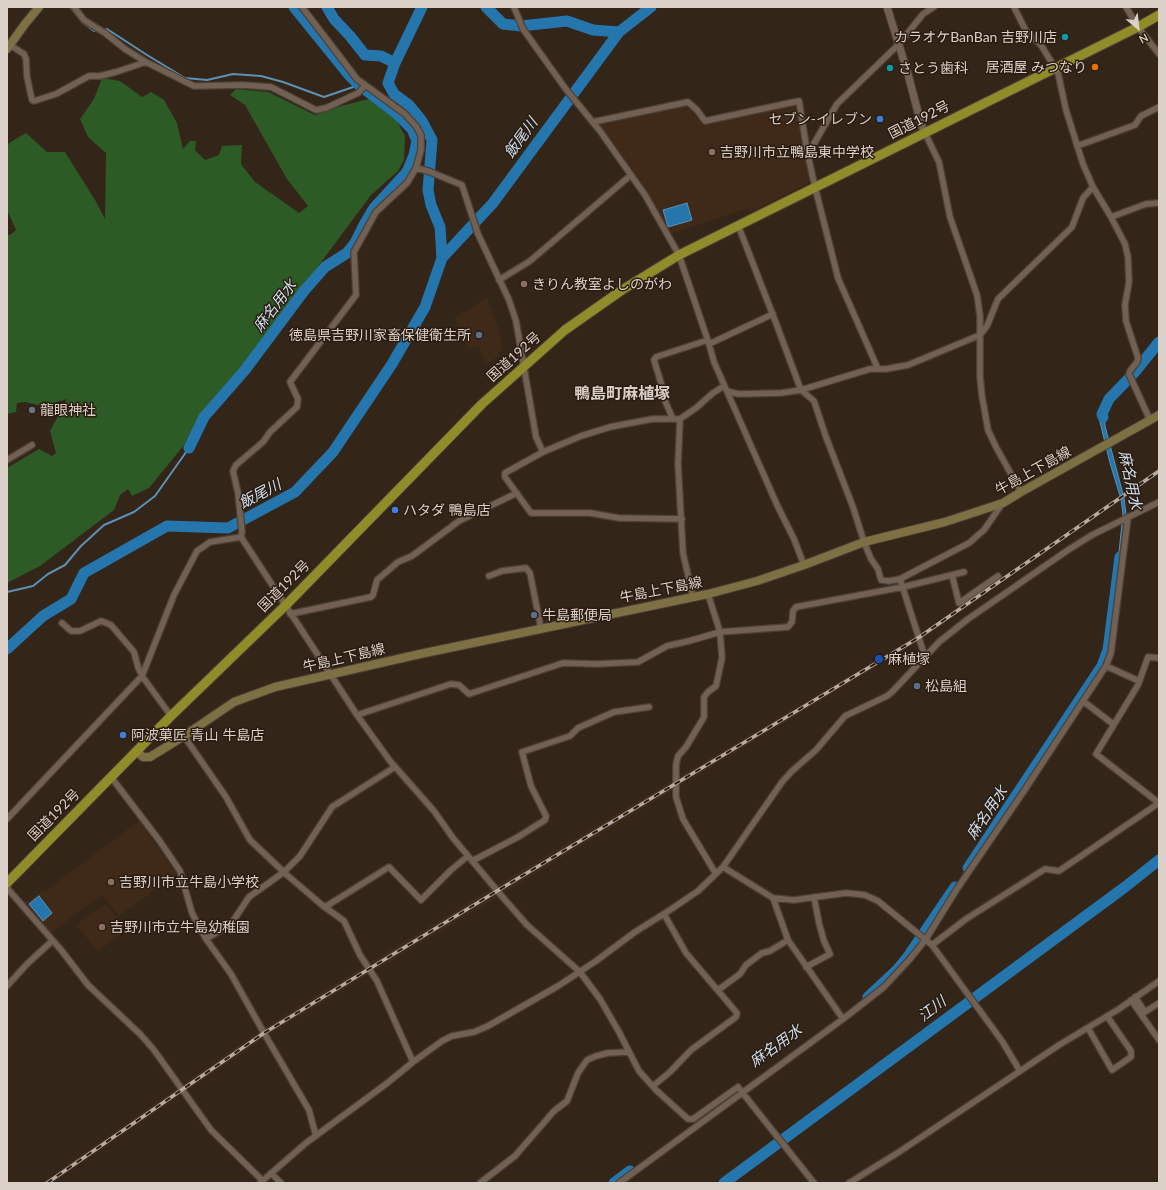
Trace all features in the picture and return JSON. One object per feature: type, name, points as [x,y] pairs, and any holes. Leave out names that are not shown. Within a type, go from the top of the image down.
[{"type":"highway","name":"国道192号","points":[[7,883],[170,716],[288,609],[482,404],[572,325],[622,290],[679,255],[1138,27],[1159,15]]},
{"type":"main road","points":[[8,47],[39,7]]},
{"type":"main road","name":"牛島上下島線","points":[[136,751],[143,757],[150,757],[234,702],[275,687],[708,594],[757,581],[804,566],[864,542],[945,522],[1003,503],[1159,415]]},
{"type":"street","points":[[74,7],[84,20],[105,33],[125,49],[146,62],[194,86],[243,85],[271,87],[316,110],[326,108],[358,93],[363,87]]},
{"type":"street","points":[[302,7],[363,87],[385,98],[406,114],[416,126],[421,135],[421,150],[416,168],[407,183],[376,212],[354,252],[356,295],[290,382],[298,399],[297,407],[270,432],[263,442],[236,465],[233,471],[238,496],[241,534],[330,675],[395,767],[434,811],[453,838],[526,924],[580,972],[600,999],[639,1071],[688,1118],[693,1119],[738,1087],[814,1183]]},
{"type":"street","points":[[514,7],[523,29],[565,88],[593,122],[645,195],[679,255],[714,362],[778,507],[794,539],[804,566]]},
{"type":"street","points":[[887,7],[921,124],[940,162],[950,217],[976,295],[980,316],[980,377],[988,430],[1021,492]]},
{"type":"street","points":[[808,151],[812,147],[837,104],[899,44],[918,20],[934,7]]},
{"type":"street","points":[[1014,7],[1026,31],[1041,45],[1058,73],[1066,110],[1083,164],[1093,187],[1125,244],[1128,257],[1129,282],[1125,305],[1126,321],[1138,358],[1130,376],[1150,420]]},
{"type":"street","points":[[1126,7],[1138,27],[1159,54]]},
{"type":"street","points":[[8,47],[24,54],[26,59],[27,77],[32,100],[34,101],[56,94],[89,76],[100,76],[146,62]]},
{"type":"street","points":[[593,122],[688,102],[697,110],[705,121],[799,101],[815,187],[838,278],[878,369]]},
{"type":"street","points":[[1077,146],[1135,125],[1141,116],[1159,107]]},
{"type":"street","points":[[416,168],[462,185],[478,234],[509,300],[516,321],[536,437],[543,452]]},
{"type":"street","points":[[499,280],[530,261],[631,175]]},
{"type":"street","points":[[682,519],[619,518],[590,513],[531,513],[505,477],[505,473],[543,452],[582,436],[610,427],[652,419],[680,419],[696,408],[712,393],[725,389],[738,394],[781,393],[801,390],[870,369],[908,365],[980,335],[987,326],[998,299],[1072,227],[1083,198],[1093,187]]},
{"type":"street","points":[[1111,217],[1146,204],[1159,203]]},
{"type":"street","points":[[738,225],[801,390],[814,401],[853,507],[864,542],[871,559],[878,569],[881,580],[889,581],[900,578],[969,543],[984,530],[1003,503]]},
{"type":"street","points":[[673,419],[665,401],[665,396],[654,360],[656,356],[708,342],[773,314]]},
{"type":"street","points":[[680,419],[678,464],[683,553],[693,597]]},
{"type":"street","points":[[7,460],[32,445]]},
{"type":"street","points":[[288,609],[371,597],[374,595],[377,580],[398,562],[412,556],[459,521],[517,493]]},
{"type":"street","points":[[7,888],[88,985],[141,1035],[154,1050],[211,1130],[261,1182],[316,1136],[442,1041],[452,1036],[474,1032],[488,1026],[580,972],[635,932],[698,891],[723,867],[782,782],[816,750],[845,716],[887,696],[939,642],[968,619],[1068,550],[1092,535],[1159,502]]},
{"type":"street","points":[[619,1183],[741,1091],[877,994],[910,960],[923,937],[957,889],[1106,666],[1111,653],[1128,517]]},
{"type":"street","points":[[7,819],[142,676],[174,595],[197,552],[210,542],[241,534]]},
{"type":"street","points":[[489,576],[502,571],[526,568],[530,573],[541,629]]},
{"type":"street","points":[[357,715],[451,684],[459,685],[469,694],[563,663],[597,664],[638,662],[667,646],[720,632],[788,627],[792,622],[793,611],[796,608],[903,587],[964,572]]},
{"type":"street","points":[[952,575],[959,603],[998,576]]},
{"type":"street","points":[[900,578],[925,657]]},
{"type":"street","points":[[708,594],[720,632],[722,658],[716,686],[704,697],[704,716],[686,747],[678,756],[676,765],[676,796],[682,814],[691,833],[716,874]]},
{"type":"street","points":[[62,623],[71,631],[80,631],[101,621],[111,625],[134,652],[142,676],[170,716]]},
{"type":"street","points":[[932,945],[966,919],[1045,869],[1059,871],[1159,803],[1096,754],[1139,681],[1148,657],[1159,658]]},
{"type":"street","points":[[1106,666],[1139,681]]},
{"type":"street","points":[[1083,701],[1113,724]]},
{"type":"street","points":[[325,907],[389,867],[421,900],[451,870],[470,858],[518,837],[545,820],[546,816],[531,786],[522,752],[570,736],[578,728],[614,712],[649,707]]},
{"type":"street","points":[[184,736],[226,797],[250,840],[284,872],[344,921],[360,955],[377,981],[413,1062]]},
{"type":"street","points":[[206,939],[231,924],[249,897],[284,872],[300,856],[332,807],[395,767]]},
{"type":"street","points":[[111,777],[159,840],[180,871],[192,913],[206,939],[231,974],[309,1110],[316,1136]]},
{"type":"street","points":[[723,867],[773,898],[794,900],[846,893],[865,895],[878,901],[932,945],[1002,1041],[1020,1071]]},
{"type":"street","points":[[806,967],[830,954],[824,941],[814,897]]},
{"type":"street","points":[[773,898],[788,940],[842,1018]]},
{"type":"street","points":[[653,1086],[670,1072],[691,1050],[736,1017],[737,1013],[686,953],[664,914]]},
{"type":"street","points":[[718,990],[740,974],[746,965],[762,953],[770,951],[788,940]]},
{"type":"street","points":[[7,986],[27,964],[52,941]]},
{"type":"street","points":[[849,1183],[1158,983]]},
{"type":"street","points":[[1133,999],[1145,1012],[1159,1003]]},
{"type":"street","points":[[1133,999],[1159,1040]]},
{"type":"street","points":[[1088,1028],[1112,1070],[1130,1057],[1131,1051],[1107,1016]]},
{"type":"street","points":[[480,1183],[515,1156],[554,1111],[567,1101],[578,1073],[588,1060],[602,1054],[629,1052]]},
{"type":"street","points":[[271,1174],[281,1183]]},
{"type":"shaded area","name":"吉野川市立鴨島東中学校","points":[[792,105],[797,109],[812,178],[805,185],[751,212],[749,208],[671,234],[639,180],[598,123],[686,106],[693,111],[703,125]]},
{"type":"shaded area","points":[[487,297],[499,331],[503,350],[498,352],[499,356],[486,364],[479,346],[469,349],[454,318]]},
{"type":"shaded area","points":[[1159,468],[1159,473],[1124,498],[1123,493]]},
{"type":"shaded area","points":[[1120,495],[1121,499],[919,641],[265,1037],[53,1183],[41,1183],[262,1029],[494,887],[918,635]]},
{"type":"shaded area","name":"吉野川市立牛島小学校","points":[[139,821],[177,874],[119,916],[102,895],[51,933],[25,903],[43,890],[45,891]]},
{"type":"shaded area","name":"吉野川市立牛島幼稚園","points":[[105,904],[128,929],[98,951],[76,925]]},
{"type":"green space","points":[[102,78],[120,81],[142,97],[151,92],[164,100],[177,123],[183,149],[190,141],[196,141],[195,150],[205,160],[219,155],[222,146],[242,145],[241,164],[255,182],[299,213],[308,206],[287,179],[245,105],[230,95],[236,89],[268,92],[315,115],[341,106],[369,99],[395,118],[405,136],[404,160],[398,171],[371,195],[247,362],[198,418],[184,445],[149,488],[132,496],[128,489],[120,495],[114,510],[40,566],[7,583],[7,468],[39,449],[52,456],[56,453],[50,431],[67,399],[42,406],[25,402],[17,403],[16,412],[7,414],[7,234],[10,235],[16,230],[7,210],[7,149],[9,143],[26,133],[47,152],[65,152],[105,219],[106,153],[88,137],[80,119],[94,99]]},
{"type":"water","points":[[687,203],[692,220],[668,227],[663,210]]},
{"type":"water","points":[[1109,401],[1105,415],[1105,426],[1124,498],[1126,514],[1120,572],[1117,571],[1123,514],[1121,499],[1100,422],[1103,404]]},
{"type":"water","points":[[39,896],[52,913],[43,921],[29,904]]},
{"type":"waterway","points":[[70,7],[82,22],[94,31],[98,30]]},
{"type":"waterway","name":"麻名用水","points":[[189,448],[204,417],[245,370],[304,291],[325,267],[347,253],[355,243],[374,208],[407,172],[414,155],[417,141],[412,129],[397,114],[359,85],[349,75],[294,7]]},
{"type":"waterway","points":[[327,7],[334,19],[365,55],[381,56],[395,63]]},
{"type":"waterway","name":"飯尾川","points":[[7,649],[43,616],[71,599],[84,573],[167,526],[228,528],[295,492],[333,452],[392,364],[425,307],[442,258],[440,227],[431,205],[428,190],[432,140],[422,121],[409,105],[394,94],[388,83],[395,63],[422,7]]},
{"type":"waterway","name":"飯尾川","points":[[486,7],[503,24],[521,26],[567,21],[593,30],[619,32]]},
{"type":"waterway","name":"飯尾川","points":[[442,258],[493,203],[619,32],[651,7]]},
{"type":"waterway","points":[[103,30],[107,29],[185,78],[207,80],[233,74],[261,76],[283,82],[324,97],[359,85]]},
{"type":"waterway","name":"麻名用水","points":[[1103,417],[1102,414],[1109,399],[1134,373],[1159,342]]},
{"type":"waterway","name":"麻名用水","points":[[7,592],[33,586],[48,574],[65,565],[81,546],[104,525],[134,512],[155,496],[189,448]]},
{"type":"waterway","name":"麻名用水","points":[[968,868],[1102,666],[1108,650],[1120,557]]},
{"type":"waterway","name":"江川","points":[[724,1183],[1125,887],[1159,860]]},
{"type":"waterway","name":"麻名用水","points":[[868,997],[897,970],[907,958],[955,887]]},
{"type":"waterway","name":"麻名用水","points":[[614,1183],[630,1171]]},
{"type":"railway","points":[[47,1183],[264,1033],[918,638],[1159,471]]},
{"type":"place","name":"カラオケBanBan 吉野川店","points":[[1065,37]]},
{"type":"place","name":"居酒屋 みつなり","points":[[1095,67]]},
{"type":"place","name":"さとう歯科","points":[[890,68]]},
{"type":"place","name":"セブン-イレブン","points":[[880,119]]},
{"type":"place","name":"吉野川市立鴨島東中学校","points":[[712,152]]},
{"type":"place","name":"きりん教室よしのがわ","points":[[524,284]]},
{"type":"place","name":"徳島県吉野川家畜保健衛生所","points":[[479,335]]},
{"type":"place","name":"龍眼神社","points":[[32,410]]},
{"type":"place","name":"ハタダ 鴨島店","points":[[395,510]]},
{"type":"place","name":"牛島郵便局","points":[[534,615]]},
{"type":"place","name":"麻植塚","points":[[879,659]]},
{"type":"place","name":"松島組","points":[[917,686]]},
{"type":"place","name":"阿波菓匠 青山 牛島店","points":[[123,735]]},
{"type":"place","name":"吉野川市立牛島小学校","points":[[111,882]]},
{"type":"place","name":"吉野川市立牛島幼稚園","points":[[102,927]]},
{"type":"district","name":"鴨島町麻植塚","points":[[622,394]]}]
